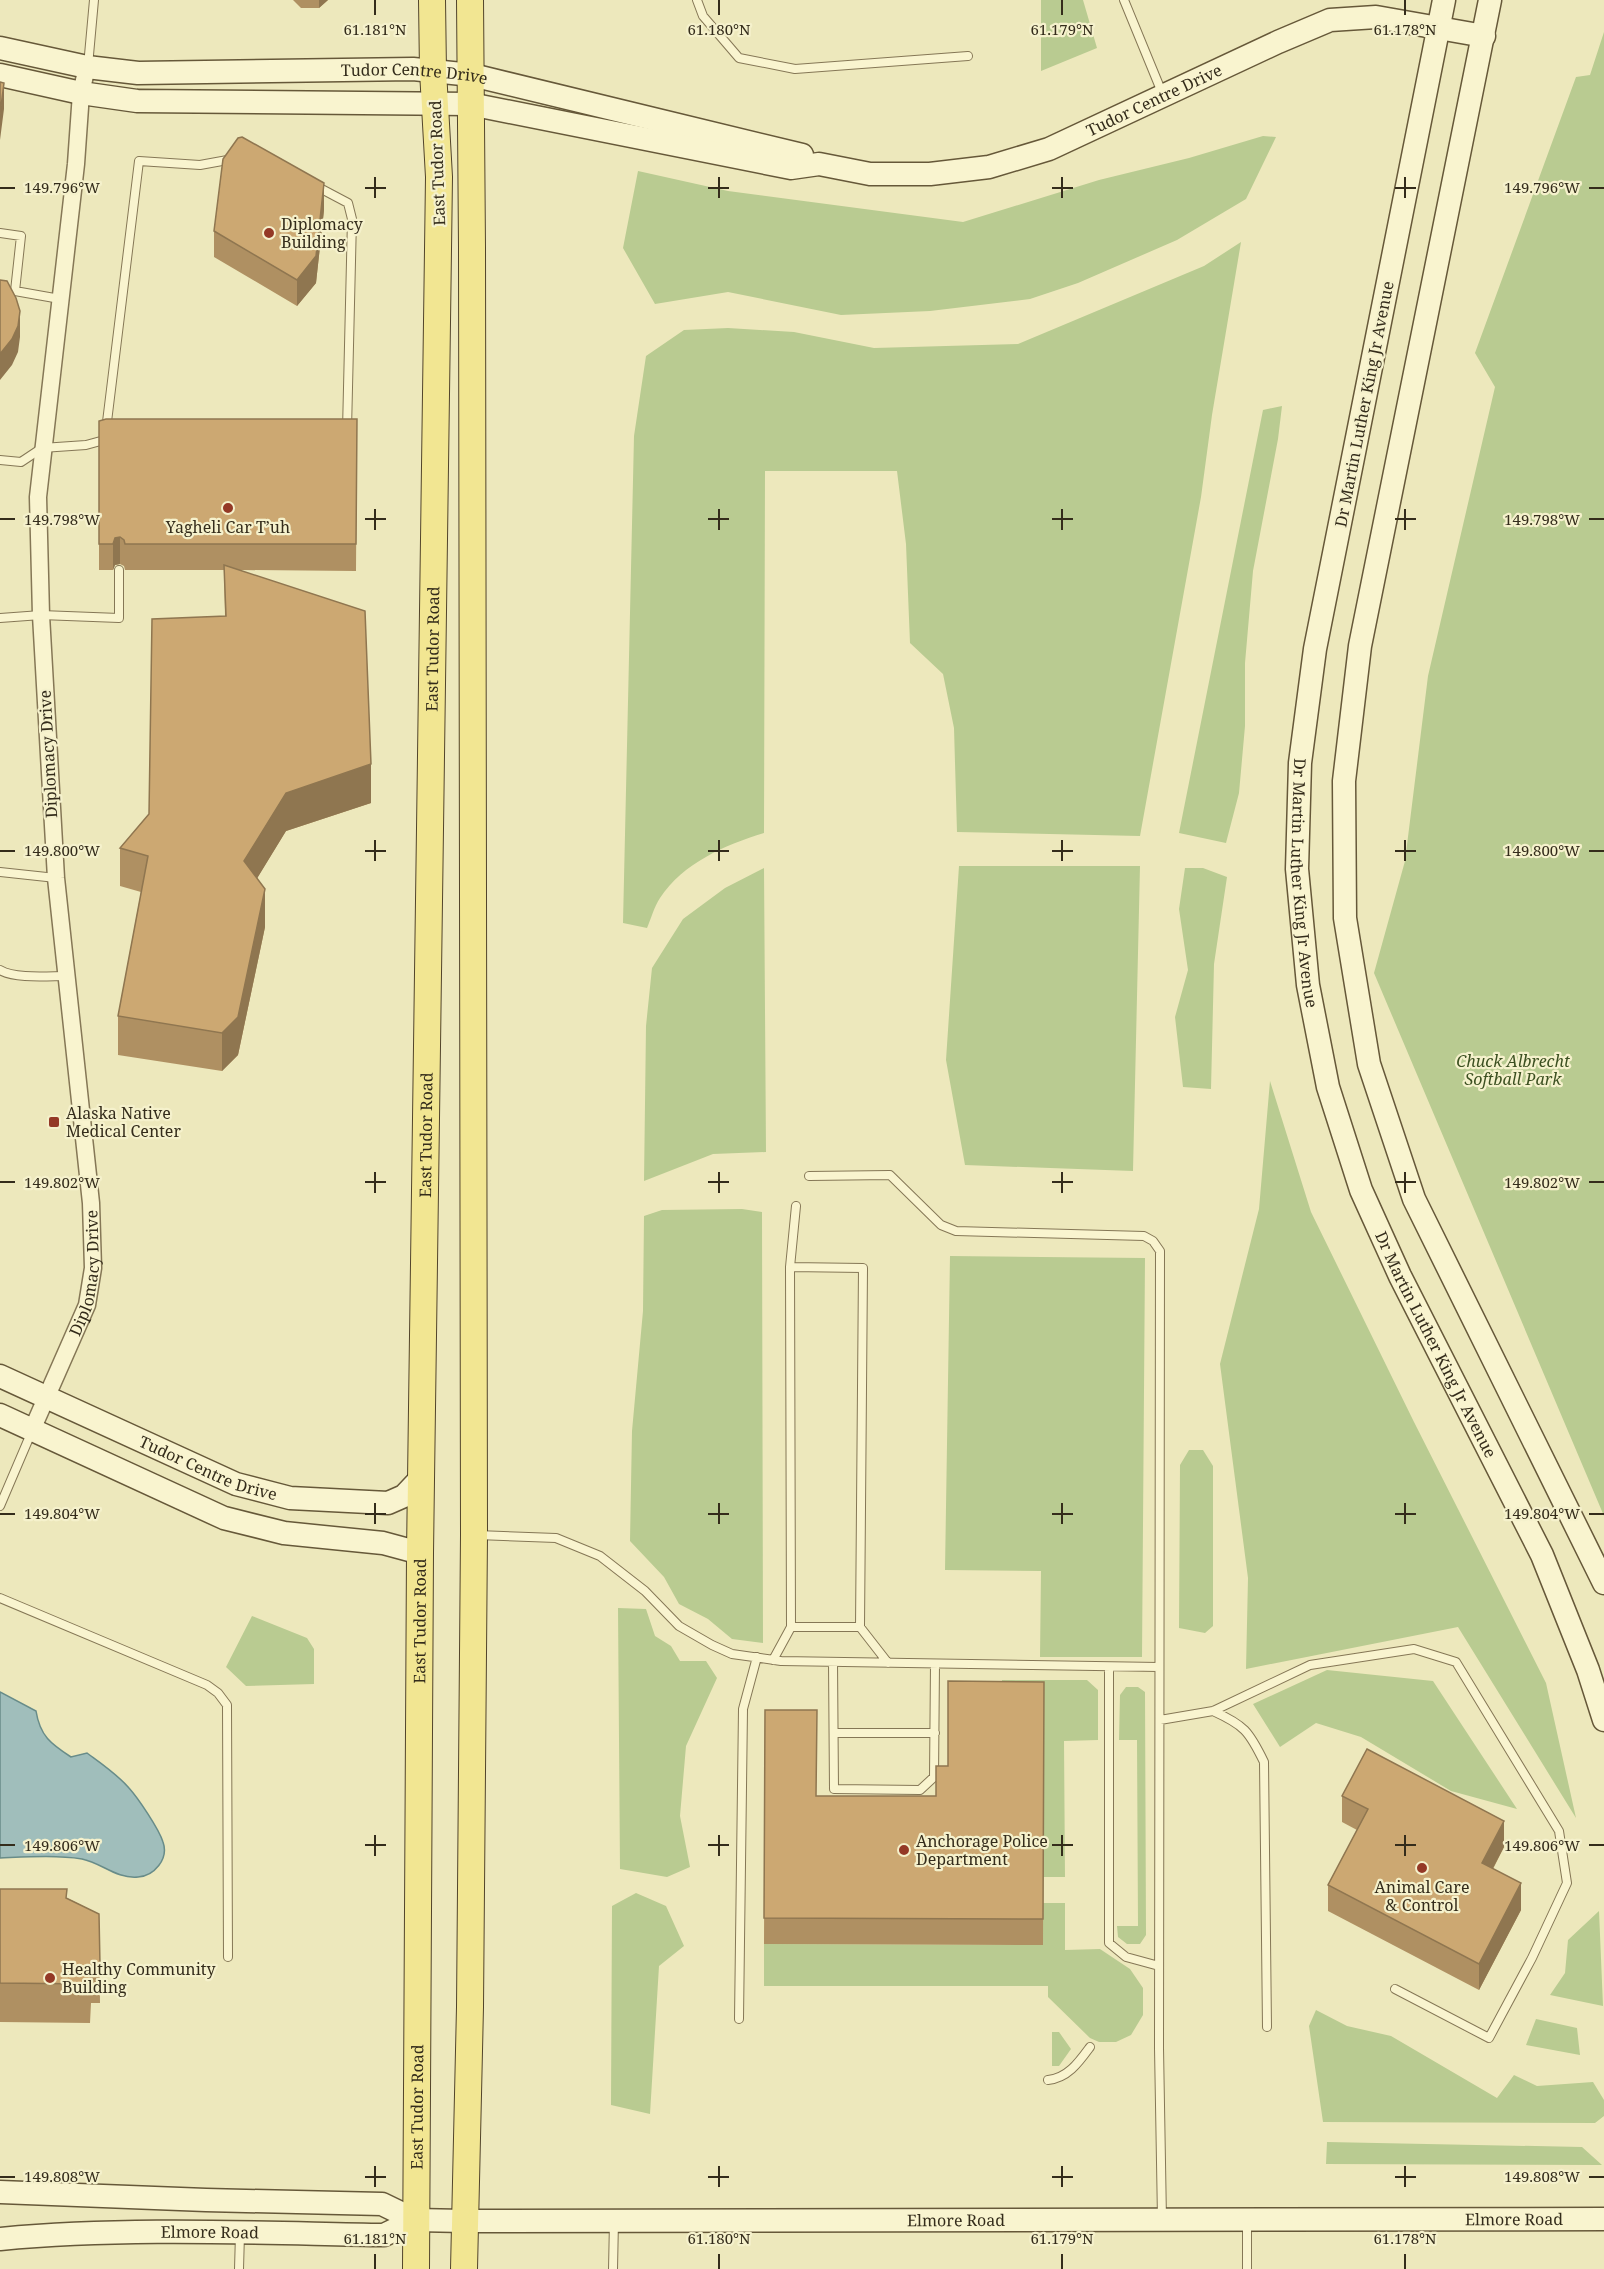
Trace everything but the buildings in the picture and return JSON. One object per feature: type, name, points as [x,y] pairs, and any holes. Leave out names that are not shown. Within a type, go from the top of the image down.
[{"type":"main road","name":"East Tudor Road","points":[[416,2269],[420,1553],[439,177],[432,0]]},
{"type":"main road","name":"East Tudor Road","points":[[464,2269],[470,2007],[474,1535],[470,104],[472,75],[470,0]]},
{"type":"street","name":"Dr Martin Luther King Jr Avenue","points":[[1444,0],[1315,649],[1300,763],[1297,869],[1308,985],[1328,1086],[1361,1190],[1405,1286],[1542,1555],[1588,1670],[1604,1720]]},
{"type":"street","points":[[1490,0],[1360,646],[1344,781],[1345,918],[1369,1064],[1414,1198],[1604,1582]]},
{"type":"street","name":"Tudor Centre Drive","points":[[0,48],[87,67],[138,73],[412,69],[472,75],[803,155],[819,164],[870,174],[930,174],[989,167],[1049,149],[1330,20],[1377,17],[1484,36]]},
{"type":"street","name":"Diplomacy Drive","points":[[32,1430],[87,1305],[93,1268],[91,1203],[56,878],[41,615],[38,497],[76,164],[81,93],[87,67]]},
{"type":"street","name":"Tudor Centre Drive","points":[[0,75],[81,93],[137,101],[470,104],[791,168],[819,164]]},
{"type":"street","name":"Tudor Centre Drive","points":[[0,1376],[236,1484],[290,1498],[388,1503],[404,1496],[421,1478]]},
{"type":"street","points":[[0,1415],[224,1518],[284,1533],[383,1543],[420,1553]]},
{"type":"street","name":"Elmore Road","points":[[0,2192],[382,2204],[415,2220],[465,2221],[1604,2219]]},
{"type":"street","name":"Elmore Road","points":[[0,2239],[68,2233],[384,2235],[415,2220]]},
{"type":"lane","points":[[87,67],[94,0]]},
{"type":"lane","points":[[697,0],[703,16],[739,58],[795,69],[968,56]]},
{"type":"lane","points":[[1124,0],[1164,95]]},
{"type":"lane","points":[[105,439],[139,161],[200,165],[240,157]]},
{"type":"lane","points":[[307,181],[348,203],[352,219],[347,438],[336,437]]},
{"type":"lane","points":[[0,233],[21,236],[15,291],[60,299]]},
{"type":"lane","points":[[0,460],[21,462],[42,448],[86,445],[105,439],[117,439]]},
{"type":"lane","points":[[0,618],[41,615],[119,618],[119,570]]},
{"type":"lane","points":[[0,872],[56,878]]},
{"type":"lane","points":[[0,970],[5,973],[41,977],[66,976]]},
{"type":"lane","points":[[809,1176],[890,1175],[941,1225],[956,1231],[1144,1236],[1153,1241],[1160,1251],[1159,1966],[1162,2220]]},
{"type":"lane","points":[[773,1660],[791,1627],[790,1267],[796,1206]]},
{"type":"lane","points":[[790,1267],[863,1269],[860,1627],[888,1663]]},
{"type":"lane","points":[[0,1506],[32,1430]]},
{"type":"lane","points":[[474,1535],[556,1538],[600,1556],[645,1591],[679,1626],[712,1645],[732,1653],[757,1658],[833,1662],[1159,1667]]},
{"type":"lane","points":[[0,1598],[207,1685],[218,1693],[227,1705],[228,1957]]},
{"type":"lane","points":[[791,1627],[860,1627]]},
{"type":"lane","points":[[1160,1720],[1213,1711],[1310,1665],[1414,1649],[1456,1662],[1559,1831],[1567,1883],[1532,1958],[1490,2038],[1395,1989]]},
{"type":"lane","points":[[739,2019],[744,1709],[757,1658]]},
{"type":"lane","points":[[833,1662],[834,1790],[920,1790],[934,1777],[935,1664]]},
{"type":"lane","points":[[1109,1667],[1109,1943],[1126,1957],[1159,1966]]},
{"type":"lane","points":[[1213,1711],[1236,1722],[1252,1736],[1264,1762],[1267,2027]]},
{"type":"lane","points":[[834,1733],[935,1733]]},
{"type":"lane","points":[[1048,2080],[1058,2079],[1076,2066],[1089,2048]]},
{"type":"lane","points":[[1247,2220],[1247,2269]]},
{"type":"lane","points":[[613,2269],[614,2221]]},
{"type":"lane","points":[[239,2269],[240,2233]]},
{"type":"green space","points":[[1041,0],[1083,0],[1097,48],[1041,71]]},
{"type":"green space","name":"Chuck Albrecht Softball Park","points":[[1604,32],[1604,1516],[1374,973],[1405,861],[1428,676],[1495,387],[1475,353],[1576,77],[1590,75]]},
{"type":"green space","points":[[1263,136],[1276,137],[1246,199],[1177,240],[1078,283],[1030,299],[930,311],[841,315],[728,292],[655,304],[623,248],[638,171],[728,191],[963,222],[1099,180],[1189,158]]},
{"type":"green space","points":[[1241,242],[1212,415],[1201,497],[1140,836],[957,832],[954,728],[943,674],[910,643],[906,544],[897,471],[765,471],[764,833],[735,843],[706,857],[680,875],[660,898],[647,928],[623,923],[634,436],[646,356],[684,330],[728,328],[794,332],[874,348],[1018,344],[1204,266]]},
{"type":"green space","points":[[1282,406],[1253,571],[1245,663],[1245,726],[1239,793],[1226,843],[1179,833],[1263,410]]},
{"type":"green space","points":[[959,866],[1140,866],[1133,1171],[965,1165],[946,1060]]},
{"type":"green space","points":[[764,868],[766,1152],[713,1154],[644,1181],[646,1026],[652,968],[683,919],[725,888]]},
{"type":"green space","points":[[1185,868],[1203,868],[1227,877],[1214,964],[1211,1089],[1183,1087],[1175,1017],[1188,970],[1179,909]]},
{"type":"green space","points":[[1270,1081],[1311,1212],[1546,1683],[1576,1818],[1458,1627],[1246,1669],[1248,1578],[1220,1364],[1259,1209]]},
{"type":"green space","points":[[742,1209],[762,1212],[763,1643],[732,1639],[708,1619],[679,1604],[664,1577],[630,1541],[632,1431],[643,1311],[644,1216],[662,1210]]},
{"type":"green space","points":[[950,1256],[1145,1258],[1142,1657],[1040,1657],[1041,1571],[945,1570]]},
{"type":"green space","points":[[1189,1450],[1203,1450],[1213,1466],[1213,1626],[1205,1633],[1179,1628],[1180,1465]]},
{"type":"green space","points":[[618,1608],[646,1609],[655,1636],[671,1646],[680,1661],[706,1661],[717,1678],[686,1746],[680,1816],[690,1867],[667,1877],[620,1869]]},
{"type":"green space","points":[[252,1616],[307,1638],[314,1649],[314,1684],[246,1686],[226,1667]]},
{"type":"green space","points":[[1327,1670],[1433,1681],[1517,1809],[1451,1791],[1361,1737],[1316,1723],[1280,1747],[1253,1704]]},
{"type":"green space","points":[[1002,1680],[1087,1680],[1098,1690],[1098,1740],[1064,1741],[1065,1877],[1043,1877],[1044,1708],[1001,1707]]},
{"type":"green space","points":[[1126,1687],[1138,1687],[1145,1692],[1146,1935],[1140,1944],[1127,1944],[1118,1937],[1117,1926],[1138,1926],[1137,1740],[1119,1740],[1120,1695]]},
{"type":"green space","points":[[636,1893],[666,1906],[684,1946],[659,1966],[650,2114],[611,2105],[612,1906]]},
{"type":"green space","points":[[1043,1903],[1065,1903],[1065,1950],[1100,1949],[1130,1969],[1143,1988],[1143,2015],[1131,2035],[1116,2042],[1099,2042],[1090,2038],[1048,1997],[1048,1986],[764,1986],[764,1944],[1042,1945]]},
{"type":"green space","points":[[1599,1911],[1603,2006],[1550,1995],[1565,1973],[1568,1940]]},
{"type":"green space","points":[[1316,2010],[1347,2026],[1391,2036],[1497,2098],[1514,2075],[1537,2086],[1593,2082],[1604,2100],[1604,2116],[1595,2123],[1323,2122],[1309,2026]]},
{"type":"green space","points":[[1536,2019],[1577,2028],[1580,2055],[1526,2045]]},
{"type":"green space","points":[[1052,2032],[1059,2032],[1071,2049],[1059,2066],[1052,2066]]},
{"type":"green space","points":[[1327,2142],[1582,2147],[1602,2165],[1326,2164]]},
{"type":"water","points":[[0,1692],[36,1711],[40,1727],[58,1748],[71,1757],[87,1753],[129,1788],[148,1814],[163,1842],[164,1854],[155,1870],[144,1876],[130,1877],[82,1859],[0,1858]]},
{"type":"place","name":"Diplomacy Building","points":[[269,233]]},
{"type":"place","name":"Yagheli Car T’uh","points":[[228,508]]},
{"type":"place","name":"Alaska Native Medical Center","points":[[54,1122]]},
{"type":"place","name":"Anchorage Police Department","points":[[904,1850]]},
{"type":"place","name":"Animal Care & Control","points":[[1422,1868]]},
{"type":"place","name":"Healthy Community Building","points":[[50,1978]]}]
